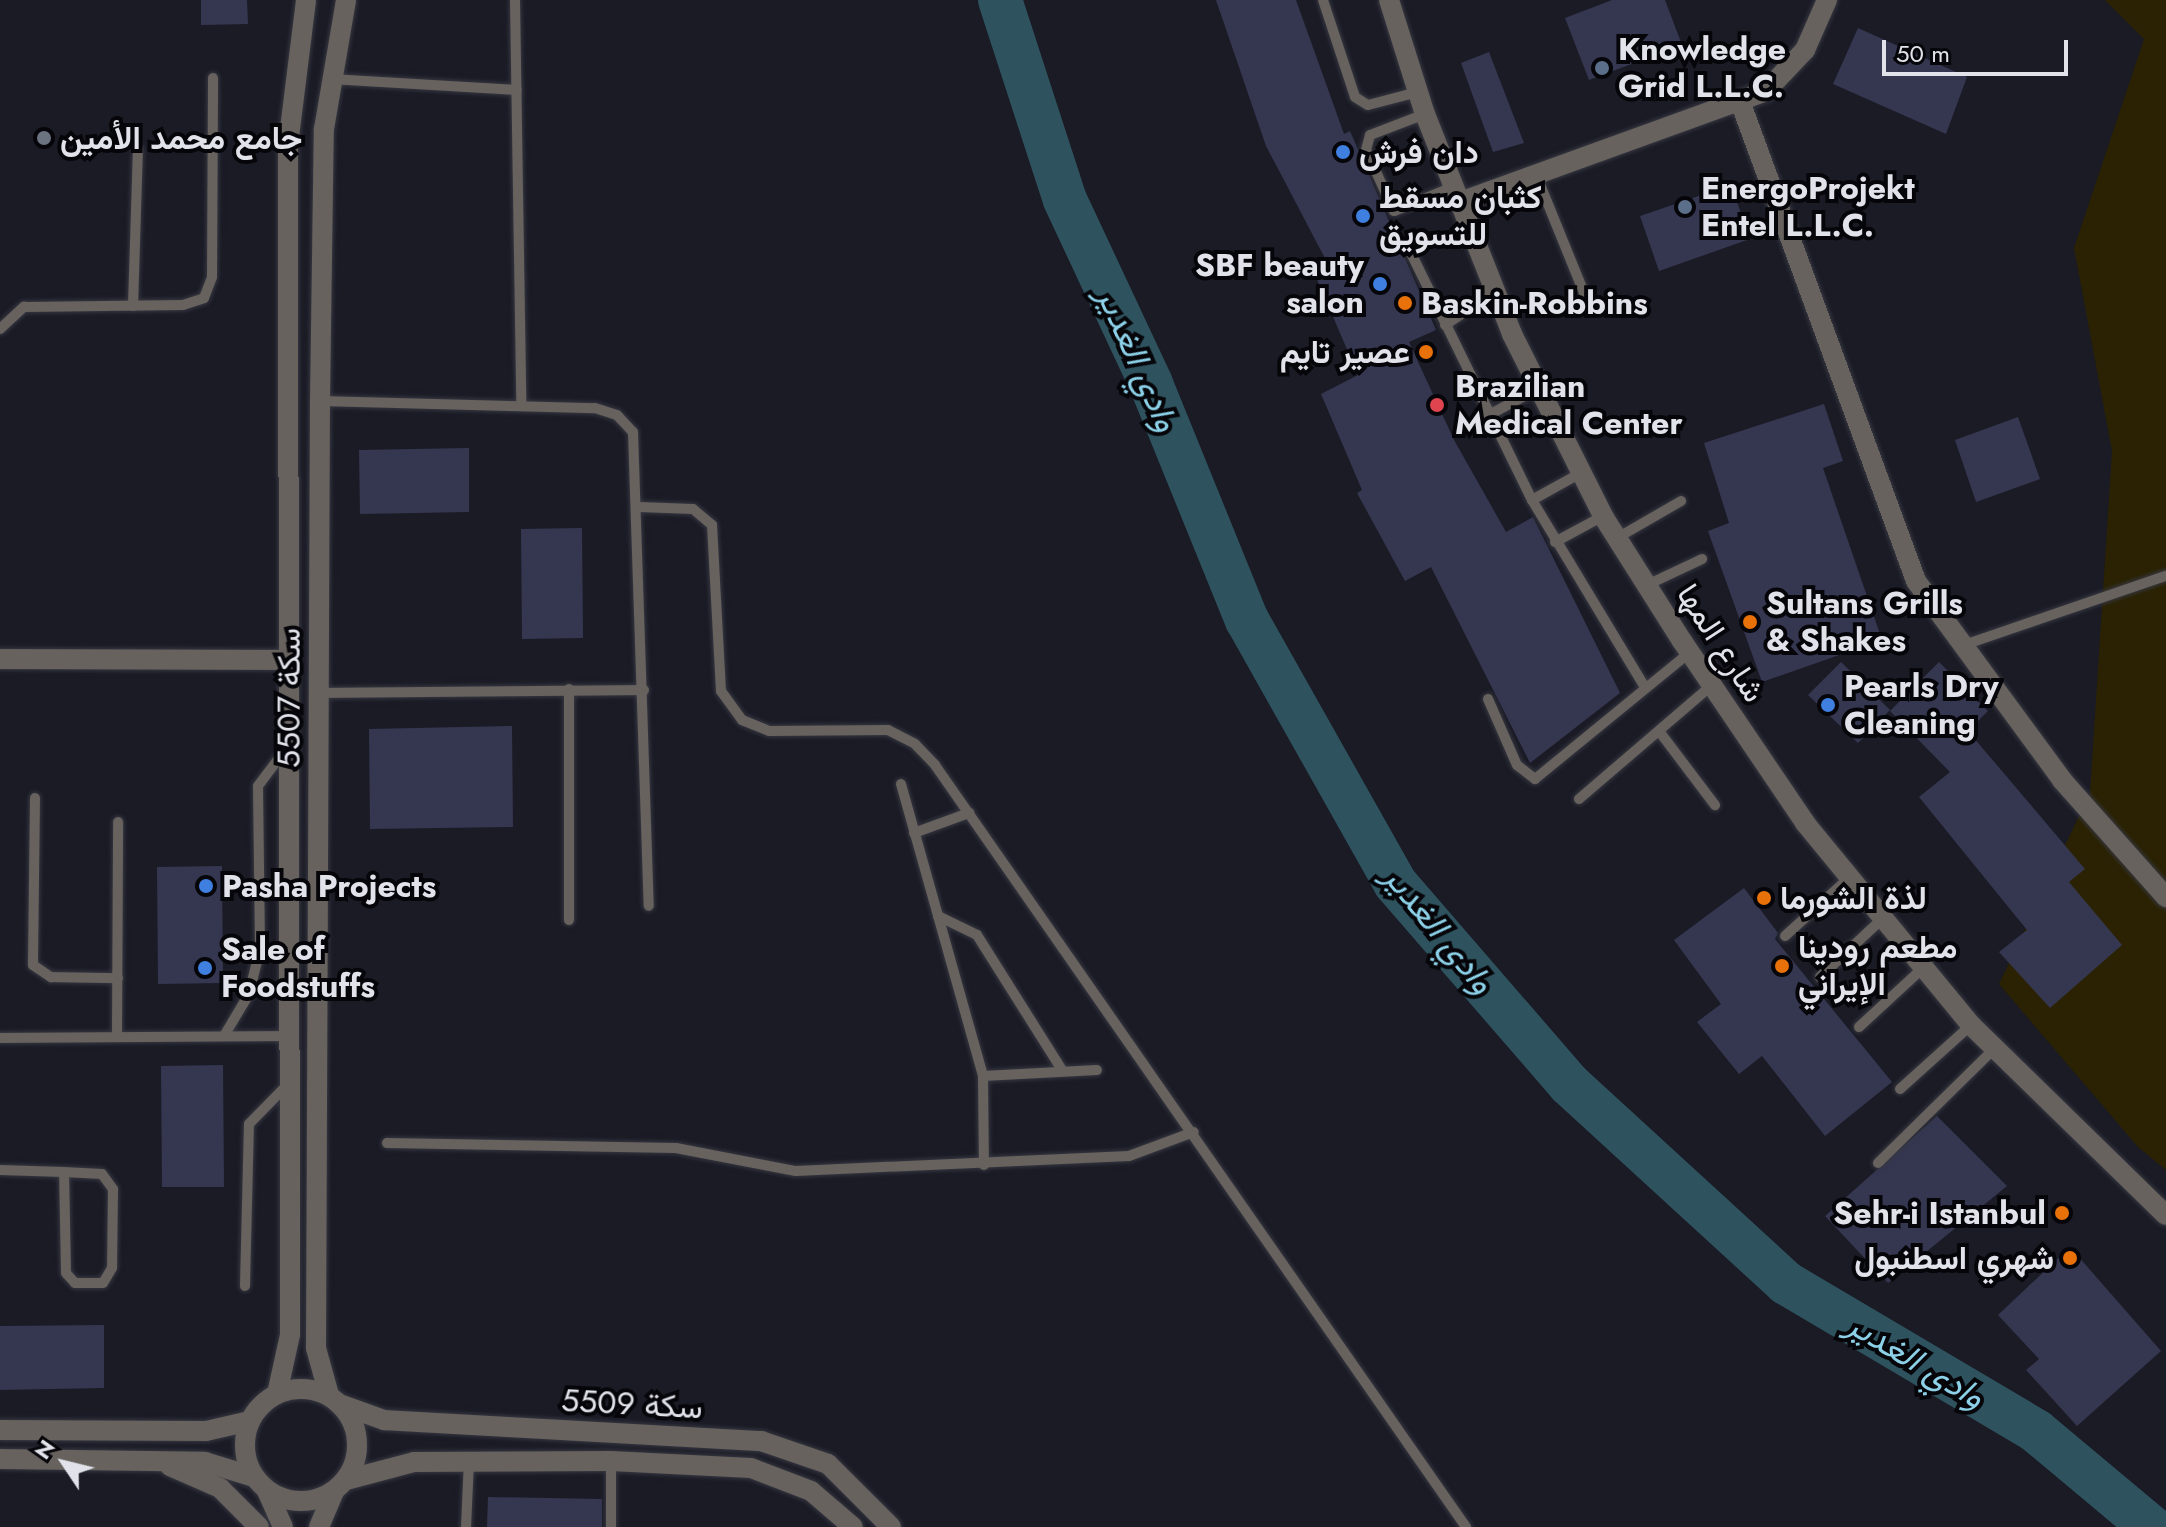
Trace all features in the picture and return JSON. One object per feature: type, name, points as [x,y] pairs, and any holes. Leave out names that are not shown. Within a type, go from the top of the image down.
[{"type":"street","name":"سكة 5507","points":[[277,1394],[290,1335],[288,145],[306,0]]},
{"type":"street","name":"سكة 5507","points":[[336,1400],[316,1348],[320,401],[329,79],[346,0]]},
{"type":"street","name":"شارع المها","points":[[1389,0],[1425,114],[1493,293],[1603,516],[1647,585],[1805,823],[1923,968],[1994,1049],[2166,1215]]},
{"type":"street","points":[[1456,194],[1537,177],[1741,104],[1788,73],[1827,0]]},
{"type":"street","points":[[1741,104],[1897,539],[1959,647],[2062,780],[2166,897]]},
{"type":"street","points":[[0,659],[290,660]]},
{"type":"street","points":[[283,1527],[260,1484],[244,1440],[250,1421],[277,1394],[294,1388],[336,1400],[357,1434],[354,1466],[319,1527]]},
{"type":"street","name":"سكة 5509","points":[[336,1400],[384,1420],[761,1441],[828,1464],[891,1527]]},
{"type":"street","points":[[0,1430],[206,1431],[250,1421]]},
{"type":"street","points":[[0,1459],[155,1460],[222,1465],[300,1502],[340,1486]]},
{"type":"street","points":[[155,1460],[220,1488],[259,1527]]},
{"type":"street","name":"سكة 5509","points":[[340,1486],[398,1463],[611,1461],[751,1468],[788,1478],[853,1527]]},
{"type":"lane","points":[[515,0],[521,403]]},
{"type":"lane","points":[[1323,0],[1355,97],[1368,105],[1418,92]]},
{"type":"lane","points":[[0,329],[24,307],[194,304],[210,288],[213,78]]},
{"type":"lane","points":[[329,79],[517,90]]},
{"type":"lane","points":[[1425,114],[1370,135],[1366,150],[1394,211],[1456,194]]},
{"type":"lane","points":[[133,306],[138,149]]},
{"type":"lane","points":[[1537,177],[1587,300]]},
{"type":"lane","points":[[1411,253],[1487,416],[1532,500],[1645,687]]},
{"type":"lane","points":[[1445,325],[1493,293]]},
{"type":"lane","points":[[1487,416],[1539,388]]},
{"type":"lane","points":[[320,401],[521,403],[607,410],[626,422],[637,443],[649,906]]},
{"type":"lane","points":[[1532,500],[1581,473]]},
{"type":"lane","points":[[1617,538],[1681,501]]},
{"type":"lane","points":[[639,507],[693,509],[712,525],[721,691],[733,712],[769,731],[871,727],[903,737],[926,754],[1194,1132],[1466,1527]]},
{"type":"lane","points":[[1555,542],[1603,516]]},
{"type":"lane","points":[[1647,585],[1702,559]]},
{"type":"lane","points":[[1959,647],[2166,576]]},
{"type":"lane","points":[[1488,699],[1517,765],[1535,779],[1690,652]]},
{"type":"lane","points":[[1579,799],[1712,685]]},
{"type":"lane","points":[[569,689],[569,920]]},
{"type":"lane","points":[[319,693],[644,690]]},
{"type":"lane","points":[[1659,731],[1715,805]]},
{"type":"lane","points":[[224,1036],[249,994],[260,949],[258,786],[291,741]]},
{"type":"lane","points":[[901,784],[983,1076],[984,1165]]},
{"type":"lane","points":[[35,798],[33,965],[51,977],[118,978]]},
{"type":"lane","points":[[914,833],[969,813]]},
{"type":"lane","points":[[117,1037],[118,822]]},
{"type":"lane","points":[[1785,936],[1850,877]]},
{"type":"lane","points":[[938,916],[977,935],[1062,1070]]},
{"type":"lane","points":[[1820,977],[1883,918]]},
{"type":"lane","points":[[1859,1027],[1923,968]]},
{"type":"lane","points":[[1900,1089],[1971,1025]]},
{"type":"lane","points":[[0,1038],[288,1036]]},
{"type":"lane","points":[[1878,1163],[1994,1049]]},
{"type":"lane","points":[[983,1076],[1097,1070]]},
{"type":"lane","points":[[245,1286],[249,1124],[289,1083]]},
{"type":"lane","points":[[387,1143],[676,1148],[785,1170],[984,1165],[1144,1154],[1194,1132]]},
{"type":"lane","points":[[0,1170],[64,1172],[102,1174],[113,1189],[112,1268],[103,1283],[82,1285],[66,1273],[64,1172]]},
{"type":"lane","points":[[466,1527],[469,1461]]},
{"type":"lane","points":[[611,1461],[611,1527]]},
{"type":"sand","points":[[2105,0],[2166,0],[2166,1170],[2138,1147],[1999,984],[2090,793],[2112,451],[2074,248],[2144,39]]},
{"type":"building","points":[[201,0],[247,0],[248,24],[201,25]]},
{"type":"building","points":[[1216,0],[1296,0],[1344,134],[1350,131],[1436,330],[1409,342],[1454,440],[1506,532],[1533,517],[1620,693],[1530,763],[1431,567],[1405,581],[1357,493],[1362,490],[1321,394],[1358,375],[1313,270],[1328,264],[1266,146]]},
{"type":"building","points":[[1612,0],[1665,0],[1682,45],[1589,80],[1565,18]]},
{"type":"building","points":[[1858,28],[1967,77],[1946,134],[1833,84]]},
{"type":"building","points":[[1489,52],[1524,143],[1493,152],[1461,63]]},
{"type":"building","points":[[1731,185],[1750,239],[1659,271],[1640,216]]},
{"type":"building","points":[[1824,404],[1843,461],[1823,468],[1882,640],[1762,682],[1708,531],[1729,523],[1704,443]]},
{"type":"building","points":[[2018,417],[2040,479],[1976,502],[1955,440]]},
{"type":"building","points":[[469,448],[469,512],[360,514],[359,450]]},
{"type":"building","points":[[582,528],[583,638],[522,639],[521,529]]},
{"type":"building","points":[[1841,662],[1890,710],[1858,743],[1808,695]]},
{"type":"building","points":[[1939,662],[1988,711],[1968,731],[2085,869],[2069,882],[2122,945],[2050,1008],[1999,952],[2027,930],[1919,797],[1950,772],[1890,711]]},
{"type":"building","points":[[512,726],[513,827],[370,829],[369,729]]},
{"type":"building","points":[[222,866],[223,983],[158,984],[157,867]]},
{"type":"building","points":[[1744,888],[1778,933],[1775,939],[1892,1082],[1825,1136],[1762,1056],[1739,1074],[1697,1022],[1721,1004],[1674,940]]},
{"type":"building","points":[[223,1065],[224,1187],[162,1187],[161,1066]]},
{"type":"building","points":[[1937,1116],[2007,1186],[1888,1283],[1825,1216]]},
{"type":"building","points":[[2070,1247],[2161,1351],[2077,1426],[2026,1370],[2039,1359],[1998,1315]]},
{"type":"building","points":[[104,1325],[104,1388],[0,1390],[0,1326]]},
{"type":"building","points":[[488,1497],[602,1499],[602,1527],[487,1527]]},
{"type":"waterway","name":"وادي الغدير","points":[[1000,0],[1065,200],[1151,384],[1247,620],[1395,883],[1569,1084],[1786,1283],[2036,1431],[2151,1527]]},
{"type":"place","name":"Knowledge Grid L.L.C.","points":[[1602,68]]},
{"type":"place","name":"جامع محمد الأمين","points":[[44,138]]},
{"type":"place","name":"دان فرش","points":[[1343,152]]},
{"type":"place","name":"EnergoProjekt Entel L.L.C.","points":[[1685,207]]},
{"type":"place","name":"كثبان مسقط للتسويق","points":[[1363,216]]},
{"type":"place","name":"SBF beauty salon","points":[[1380,284]]},
{"type":"place","name":"Baskin-Robbins","points":[[1405,303]]},
{"type":"place","name":"عصير تايم","points":[[1426,352]]},
{"type":"place","name":"Brazilian Medical Center","points":[[1437,405]]},
{"type":"place","name":"Sultans Grills & Shakes","points":[[1750,622]]},
{"type":"place","name":"Pearls Dry Cleaning","points":[[1828,705]]},
{"type":"place","name":"Pasha Projects","points":[[206,886]]},
{"type":"place","name":"لذة الشورما","points":[[1764,898]]},
{"type":"place","name":"مطعم رودينا الإيراني","points":[[1782,966]]},
{"type":"place","name":"Sale of Foodstuffs","points":[[205,968]]},
{"type":"place","name":"Sehr-i Istanbul","points":[[2062,1213]]},
{"type":"place","name":"شهري اسطنبول","points":[[2070,1258]]}]
